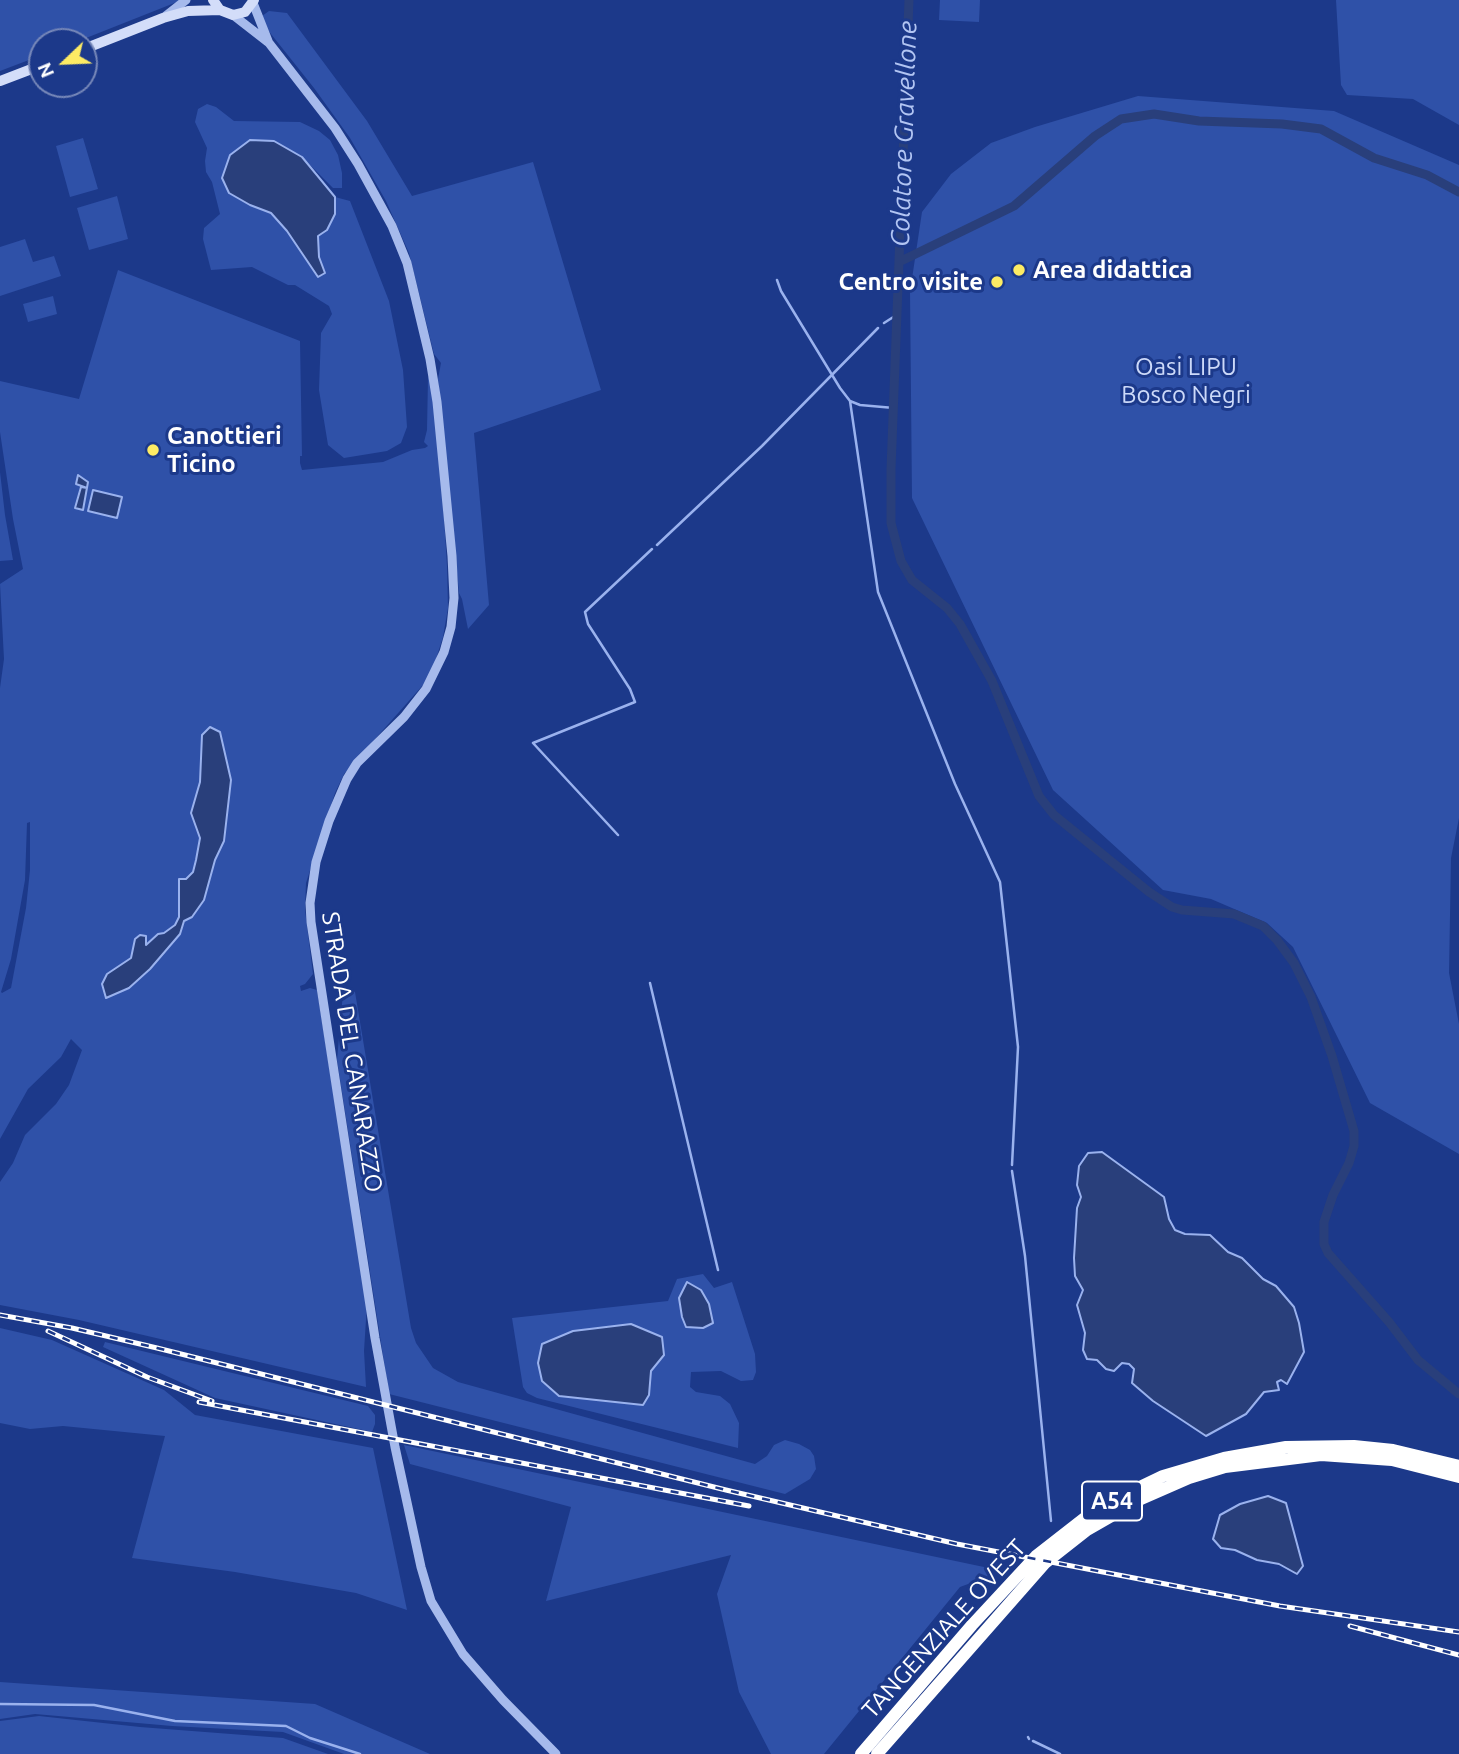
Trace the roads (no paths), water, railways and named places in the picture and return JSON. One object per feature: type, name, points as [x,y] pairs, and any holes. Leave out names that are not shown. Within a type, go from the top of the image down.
[{"type":"highway","name":"TANGENZIALE OVEST","points":[[861,1754],[972,1625],[1036,1556],[1086,1517],[1138,1488],[1163,1476],[1224,1458],[1296,1447],[1354,1446],[1393,1450],[1459,1466]]},
{"type":"highway","name":"TANGENZIALE OVEST","points":[[877,1754],[1045,1563],[1087,1530],[1141,1499],[1189,1478],[1225,1467],[1321,1455],[1392,1460],[1459,1477]]},
{"type":"main road","points":[[98,44],[202,0]]},
{"type":"main road","points":[[187,6],[217,5],[233,15],[244,12],[253,1]]},
{"type":"main road","points":[[0,81],[28,70]]},
{"type":"street","name":"STRADA DEL CANARAZZO","points":[[253,1],[269,43]]},
{"type":"street","name":"STRADA DEL CANARAZZO","points":[[233,15],[269,43],[335,128],[358,163],[392,226],[407,262],[430,359],[437,402],[452,556],[454,598],[451,626],[444,653],[426,689],[404,718],[357,763],[347,779],[329,821],[316,862],[310,903],[311,922],[386,1395],[421,1567],[431,1601],[463,1654],[556,1754]]},
{"type":"waterway","name":"Colatore Gravellone","points":[[909,0],[891,469],[891,523],[901,561],[912,580],[947,608],[960,624],[992,681],[1039,796],[1054,815],[1149,892],[1172,907],[1234,914],[1263,926],[1294,963],[1311,997],[1354,1131],[1354,1146],[1349,1163],[1333,1195],[1324,1222],[1324,1244],[1328,1253],[1389,1322],[1418,1360],[1459,1394]]},
{"type":"waterway","points":[[899,262],[1014,206],[1095,136],[1121,119],[1154,114],[1199,121],[1282,124],[1321,129],[1374,158],[1427,175],[1459,192]]},
{"type":"waterway","points":[[777,280],[781,291],[850,401],[860,405],[894,408]]},
{"type":"waterway","points":[[884,323],[898,314]]},
{"type":"waterway","points":[[657,545],[762,446],[878,328]]},
{"type":"waterway","points":[[850,401],[878,592],[955,784],[1000,882],[1018,1047],[1012,1165]]},
{"type":"waterway","points":[[618,835],[533,743],[635,702],[630,689],[588,624],[585,612],[652,549]]},
{"type":"waterway","points":[[650,983],[718,1270]]},
{"type":"waterway","points":[[1012,1171],[1025,1256],[1051,1521]]},
{"type":"waterway","points":[[0,1704],[94,1705],[175,1721],[286,1726],[310,1738],[360,1754]]},
{"type":"waterway","points":[[1033,1741],[1060,1754]]},
{"type":"railway","points":[[0,1315],[157,1348],[726,1490],[957,1544],[1280,1606],[1459,1632]]},
{"type":"railway","points":[[48,1331],[147,1377],[212,1401]]},
{"type":"railway","points":[[199,1402],[749,1506]]},
{"type":"railway","points":[[1350,1626],[1459,1655]]},
{"type":"place","name":"Area didattica","points":[[1019,270]]},
{"type":"place","name":"Centro visite","points":[[997,282]]},
{"type":"place","name":"Canottieri Ticino","points":[[153,450]]},
{"type":"park label","name":"Oasi LIPU Bosco Negri","points":[[1186,381]]}]
